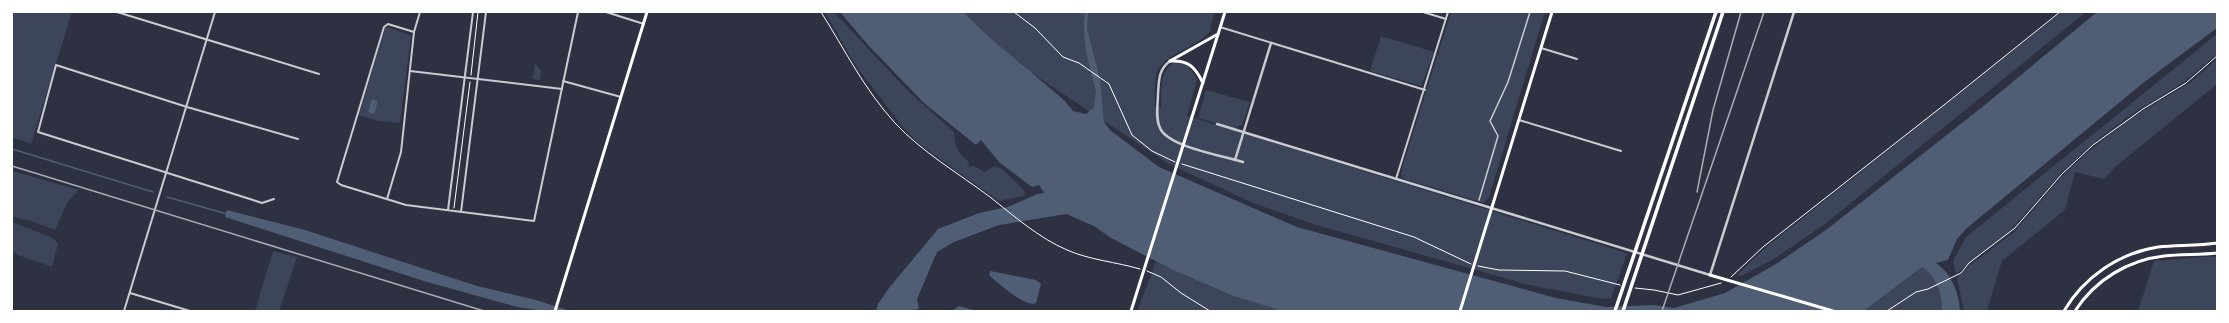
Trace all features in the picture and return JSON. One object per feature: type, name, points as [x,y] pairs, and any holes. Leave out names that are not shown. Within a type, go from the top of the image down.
[{"type":"main road","points":[[555,311],[647,12]]},
{"type":"main road","points":[[1131,311],[1225,12]]},
{"type":"main road","points":[[1460,311],[1552,12]]},
{"type":"main road","points":[[1615,311],[1716,12]]},
{"type":"main road","points":[[1623,311],[1723,12]]},
{"type":"main road","points":[[1170,61],[1218,34]]},
{"type":"main road","points":[[1170,61],[1185,62],[1191,65],[1203,83]]},
{"type":"main road","points":[[2064,311],[2087,282],[2121,259],[2156,248],[2217,243]]},
{"type":"main road","points":[[2075,311],[2096,286],[2129,266],[2158,257],[2217,253]]},
{"type":"main road","points":[[1710,275],[1833,311]]},
{"type":"street","points":[[117,12],[319,74]]},
{"type":"street","points":[[124,311],[215,12]]},
{"type":"street","points":[[387,199],[401,152],[414,32],[420,12]]},
{"type":"street","points":[[448,210],[473,12]]},
{"type":"street","points":[[461,212],[486,12]]},
{"type":"street","points":[[414,32],[388,24],[384,27],[336,177],[337,182],[341,185],[406,205],[534,221],[578,12]]},
{"type":"street","points":[[606,12],[644,24]]},
{"type":"street","points":[[1423,12],[1446,19]]},
{"type":"street","points":[[1396,180],[1448,12]]},
{"type":"street","points":[[1479,200],[1498,136],[1490,122],[1508,82],[1530,12]]},
{"type":"street","points":[[1217,124],[1710,275],[1794,12]]},
{"type":"street","points":[[1220,27],[1425,90]]},
{"type":"street","points":[[1235,160],[1271,43]]},
{"type":"street","points":[[1541,48],[1577,59]]},
{"type":"street","points":[[1170,61],[1162,68],[1159,77],[1157,118],[1163,133],[1173,141],[1244,162]]},
{"type":"street","points":[[274,199],[270,202],[262,203],[166,174],[38,132],[56,65],[187,107],[298,139]]},
{"type":"street","points":[[410,71],[562,89]]},
{"type":"street","points":[[563,81],[621,97]]},
{"type":"street","points":[[1519,120],[1621,151]]},
{"type":"street","points":[[130,293],[190,311]]},
{"type":"path","points":[[454,211],[478,12]]},
{"type":"path","points":[[821,12],[848,59],[895,122],[922,148],[1051,242],[1068,251],[1096,259],[1129,265],[1155,274],[1210,311]]},
{"type":"path","points":[[1014,12],[1035,28],[1063,57],[1083,66],[1108,83],[1132,135],[1148,148],[1170,160],[1414,237],[1459,260],[1482,267],[1500,270],[1565,271],[1625,286]]},
{"type":"path","points":[[1728,279],[1734,276],[1763,247],[2060,12]]},
{"type":"path","points":[[1887,311],[1916,292],[1928,289],[1957,275],[1969,263],[2010,233],[2062,174],[2092,145],[2143,109],[2186,83],[2217,56]]},
{"type":"path","points":[[1632,287],[1678,295],[1722,282]]},
{"type":"shaded area","points":[[12,12],[72,12],[31,144],[12,137]]},
{"type":"shaded area","points":[[825,12],[835,13],[907,90],[954,132],[957,148],[961,155],[968,161],[969,165],[966,167],[974,166],[985,172],[994,166],[1002,169],[1023,189],[1025,193],[1023,196],[999,201],[917,142],[902,126],[856,66]]},
{"type":"shaded area","points":[[840,12],[1215,12],[1210,28],[1212,29],[1206,36],[1172,56],[1159,67],[1155,79],[1155,106],[1161,108],[1162,82],[1166,70],[1170,65],[1176,62],[1189,66],[1197,80],[1187,116],[1627,253],[1611,299],[1597,298],[1529,285],[1313,224],[1253,203],[1169,164],[1027,70]]},
{"type":"shaded area","points":[[840,12],[963,12],[990,38],[1064,100],[1073,111],[1086,114],[1094,107],[1096,91],[1088,62],[1085,42],[1085,12],[1088,12],[1087,29],[1100,79],[1104,122],[1110,130],[1159,167],[1297,227],[1556,298],[1606,307],[1653,305],[1674,308],[1725,293],[1776,264],[1826,230],[1986,104],[2097,12],[2217,12],[2217,28],[2143,83],[1967,228],[1957,239],[1948,260],[1936,263],[1946,272],[1956,290],[1960,311],[1941,311],[1942,305],[1938,286],[1931,275],[1922,267],[1864,311],[1282,311],[1231,295],[1173,270],[1111,238],[1094,226],[1066,214],[999,225],[954,242],[937,252],[917,299],[919,308],[914,311],[876,311],[878,304],[889,288],[938,229],[979,213],[1008,207],[1037,194],[1044,193],[1039,185],[1032,187],[999,162],[981,140],[976,145],[925,104],[868,45]]},
{"type":"shaded area","points":[[1451,12],[1545,12],[1489,197],[1484,203],[1404,179],[1401,175]]},
{"type":"shaded area","points":[[2062,12],[2086,12],[1825,224],[1774,259],[1741,276],[1737,275],[1765,248]]},
{"type":"shaded area","points":[[388,27],[411,36],[400,123],[378,121],[359,115],[385,29]]},
{"type":"shaded area","points":[[2217,34],[2217,54],[2184,82],[2132,114],[2099,138],[2063,171],[2008,233],[1956,274],[1953,261],[1966,237]]},
{"type":"shaded area","points":[[1381,36],[1434,52],[1421,86],[1370,71]]},
{"type":"shaded area","points":[[2217,59],[2217,84],[2115,167],[2104,179],[2075,172],[2065,210],[2002,261],[1987,311],[1964,311],[1957,278],[1970,265],[2014,232],[2064,174],[2088,152],[2128,120],[2191,82]]},
{"type":"shaded area","points":[[535,63],[541,70],[540,80],[533,79]]},
{"type":"shaded area","points":[[1206,90],[1250,102],[1242,125],[1236,129],[1198,118]]},
{"type":"shaded area","points":[[372,99],[378,101],[374,114],[368,112]]},
{"type":"shaded area","points":[[12,171],[79,190],[68,201],[55,230],[31,221],[13,217],[12,219]]},
{"type":"shaded area","points":[[227,210],[305,230],[477,286],[536,300],[570,311],[543,311],[517,307],[427,282],[225,217]]},
{"type":"shaded area","points":[[12,222],[53,238],[58,244],[52,267],[18,255],[12,250]]},
{"type":"shaded area","points":[[273,251],[297,257],[279,311],[255,311]]},
{"type":"shaded area","points":[[2217,256],[2217,311],[2138,311],[2154,261]]},
{"type":"shaded area","points":[[1156,262],[1216,289],[1282,311],[1137,311]]},
{"type":"shaded area","points":[[1922,267],[1931,275],[1938,286],[1942,305],[1941,311],[1864,311]]},
{"type":"shaded area","points":[[990,271],[1036,280],[1041,284],[1036,303],[1031,304],[1025,302],[1011,294],[989,275]]},
{"type":"shaded area","points":[[959,306],[976,311],[952,311]]},
{"type":"waterway","points":[[12,149],[153,192]]},
{"type":"waterway","points":[[167,197],[227,214]]},
{"type":"railway","points":[[1697,192],[1713,110],[1741,12]]},
{"type":"railway","points":[[1662,311],[1764,12]]},
{"type":"railway","points":[[12,166],[484,311]]}]
